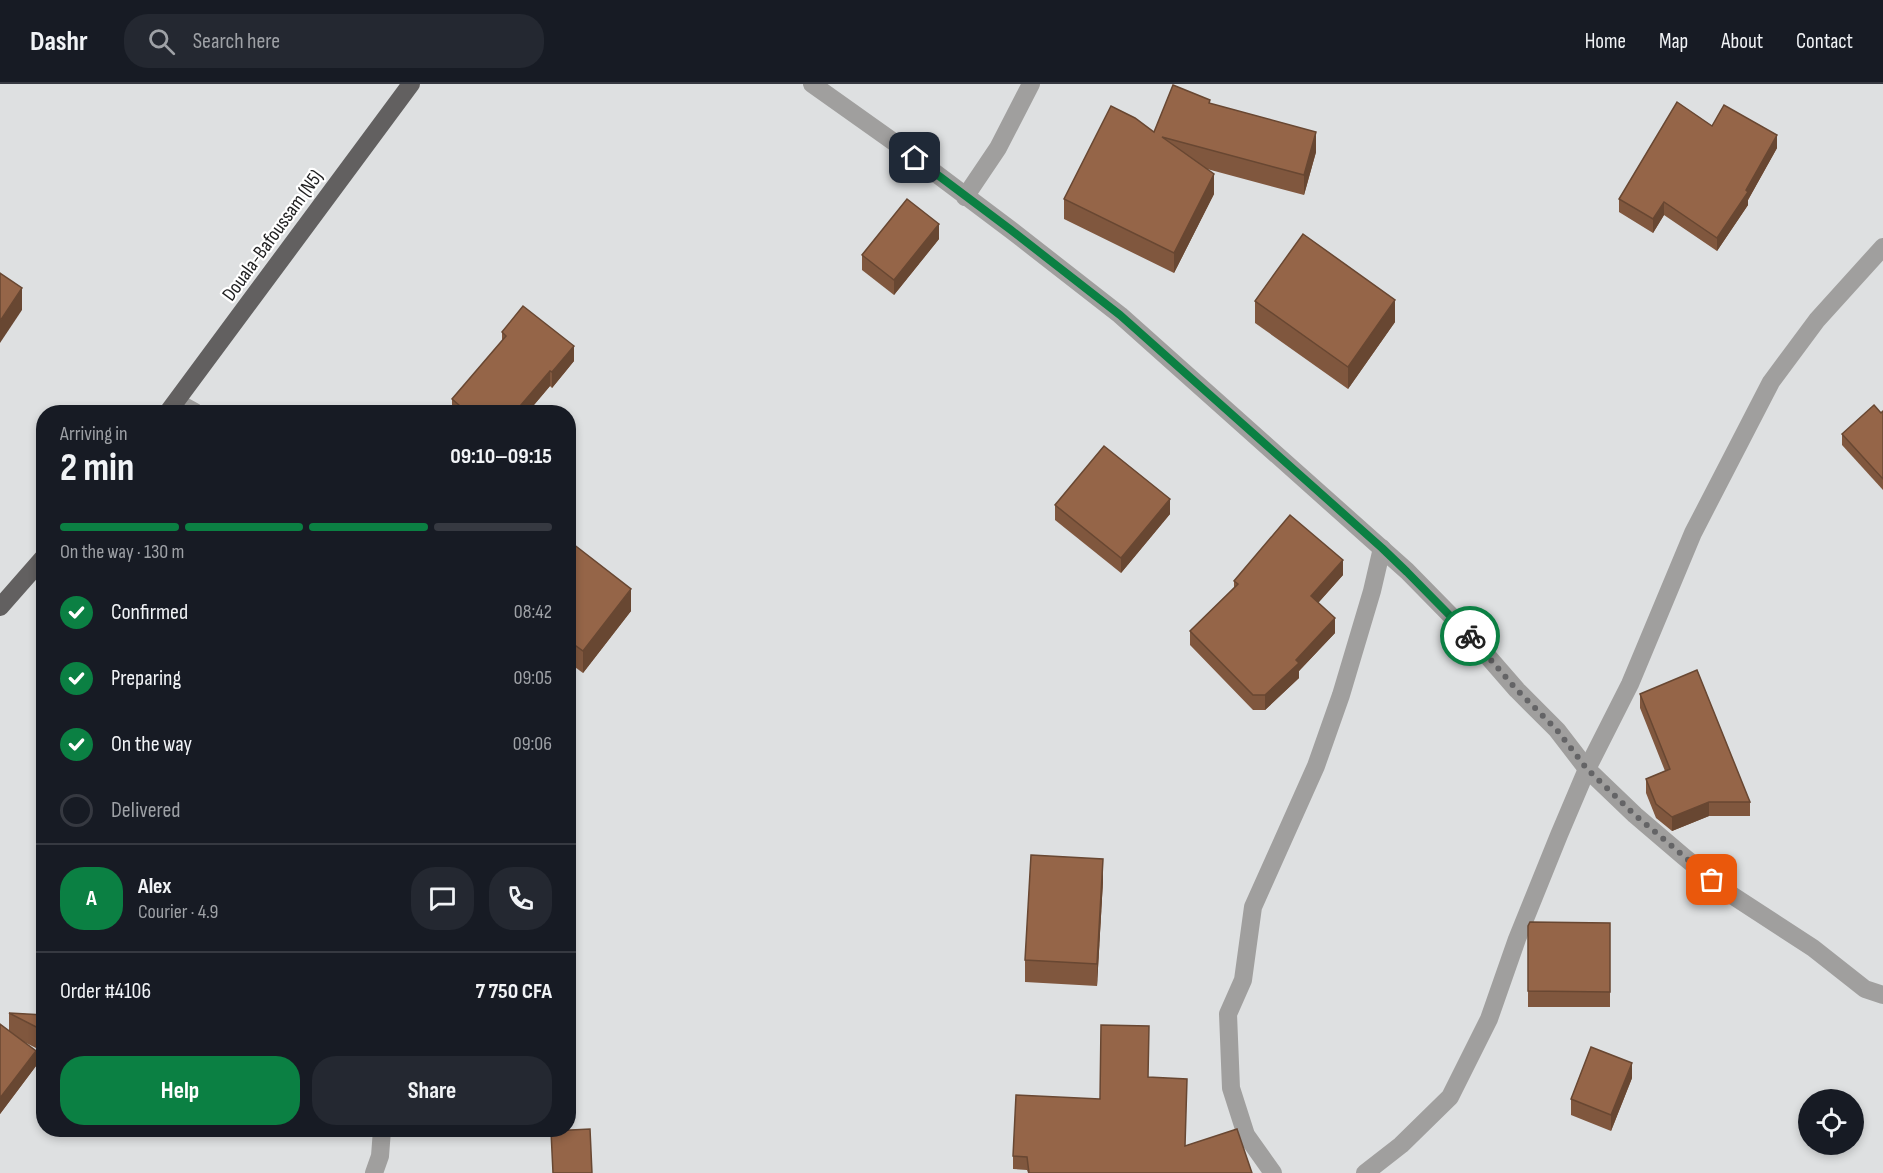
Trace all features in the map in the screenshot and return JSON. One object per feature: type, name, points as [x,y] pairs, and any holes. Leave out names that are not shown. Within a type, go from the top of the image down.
[{"type":"highway","name":"Douala-Bafoussam (N5)","points":[[173,405],[411,84]]},
{"type":"highway","points":[[0,607],[36,566]]},
{"type":"street","points":[[812,84],[898,145],[1120,315],[1382,548],[1462,628],[1517,690],[1557,730],[1587,769],[1635,815],[1727,892],[1813,948],[1865,989],[1883,995]]},
{"type":"street","points":[[965,197],[998,148],[1030,84]]},
{"type":"street","points":[[1365,1173],[1401,1145],[1450,1097],[1489,1019],[1517,939],[1587,769],[1630,684],[1693,533],[1771,382],[1817,320],[1883,247]]},
{"type":"street","points":[[1273,1173],[1246,1135],[1231,1088],[1228,1014],[1243,980],[1253,907],[1316,766],[1341,695],[1372,591],[1382,548]]},
{"type":"street","points":[[374,1173],[380,1156],[381,1137]]},
{"type":"building","points":[[1173,85],[1210,100],[1209,103],[1316,132],[1304,175],[1162,137],[1214,174],[1174,253],[1064,199],[1111,106],[1135,118],[1154,132]]},
{"type":"building","points":[[1677,102],[1712,126],[1724,105],[1777,135],[1746,190],[1748,192],[1717,238],[1664,202],[1653,219],[1619,199]]},
{"type":"building","points":[[907,199],[939,224],[894,280],[862,255]]},
{"type":"building","points":[[1303,234],[1395,300],[1348,367],[1255,301]]},
{"type":"building","points":[[0,273],[22,288],[0,321]]},
{"type":"building","points":[[523,306],[574,346],[521,405],[459,405],[452,399],[506,336],[502,332]]},
{"type":"building","points":[[1874,405],[1881,413],[1883,411],[1883,479],[1842,434]]},
{"type":"building","points":[[1104,446],[1170,499],[1121,558],[1055,505]]},
{"type":"building","points":[[1290,515],[1343,560],[1311,596],[1335,618],[1296,660],[1299,663],[1265,695],[1253,695],[1190,631],[1238,584],[1234,581]]},
{"type":"building","points":[[576,546],[631,589],[583,651],[576,646]]},
{"type":"building","points":[[1697,670],[1750,802],[1709,802],[1672,817],[1656,804],[1646,779],[1670,769],[1640,694]]},
{"type":"building","points":[[1031,855],[1103,859],[1097,964],[1025,960]]},
{"type":"building","points":[[1530,922],[1610,923],[1610,992],[1528,991],[1528,926]]},
{"type":"building","points":[[9,1013],[36,1015],[36,1027]]},
{"type":"building","points":[[0,1024],[36,1051],[0,1098]]},
{"type":"building","points":[[1101,1025],[1149,1026],[1148,1077],[1187,1079],[1185,1146],[1237,1129],[1252,1173],[1029,1173],[1027,1157],[1013,1156],[1016,1095],[1100,1099]]},
{"type":"building","points":[[1591,1047],[1632,1063],[1611,1115],[1571,1099]]},
{"type":"building","points":[[590,1129],[592,1173],[553,1173],[551,1137],[576,1137],[576,1130]]},
{"type":"way so far","points":[[1470,636],[1517,690],[1557,730],[1587,769],[1635,815],[1712,880]]},
{"type":"route","points":[[915,158],[1120,315],[1382,548],[1470,636]]}]
